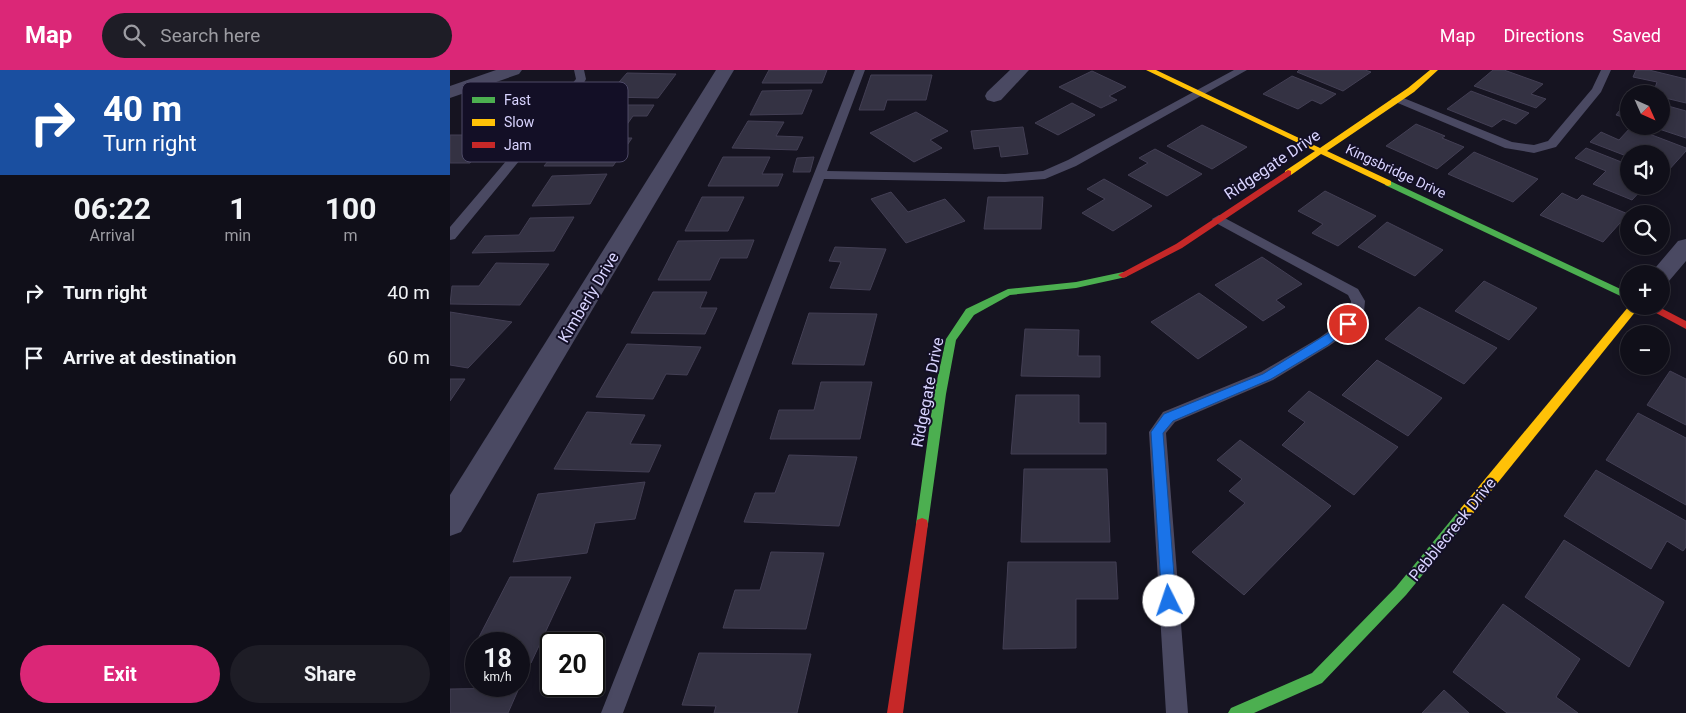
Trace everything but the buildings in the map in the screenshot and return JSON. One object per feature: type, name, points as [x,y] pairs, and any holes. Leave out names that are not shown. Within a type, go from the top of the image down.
[{"type":"street","points":[[478,82],[512,70]]},
{"type":"street","name":"Kimberly Drive","points":[[450,522],[725,70]]},
{"type":"street","points":[[994,96],[1020,70]]},
{"type":"street","name":"Kingsbridge Drive","points":[[1150,70],[1620,293]]},
{"type":"street","name":"Ridgegate Drive","points":[[895,713],[940,394],[951,338],[970,312],[1008,292],[1076,285],[1126,274],[1179,246],[1397,99],[1434,70]]},
{"type":"street","points":[[450,92],[462,88]]},
{"type":"street","points":[[1670,265],[1686,246]]},
{"type":"street","name":"Pebblecreek Drive","points":[[1236,713],[1317,678],[1401,591],[1628,315]]},
{"type":"street","points":[[1666,315],[1686,325]]},
{"type":"lane","points":[[579,70],[581,79],[579,82]]},
{"type":"lane","points":[[612,713],[860,70]]},
{"type":"lane","points":[[819,175],[1005,178],[1045,175],[1081,159],[1242,70]]},
{"type":"lane","points":[[1397,99],[1509,145],[1534,148],[1552,144],[1597,90],[1606,70]]},
{"type":"lane","points":[[450,236],[512,162]]},
{"type":"lane","points":[[1177,713],[1157,432],[1169,418],[1275,372],[1324,342],[1348,324],[1358,312],[1358,301],[1353,292],[1219,219]]},
{"type":"traffic: fast","points":[[1388,183],[1620,293]]},
{"type":"traffic: fast","points":[[922,524],[940,394],[951,339],[970,312],[1008,292],[1076,285],[1123,275]]},
{"type":"traffic: fast","points":[[1236,713],[1317,678],[1401,591],[1466,512]]},
{"type":"traffic: slow","points":[[1150,70],[1388,183]]},
{"type":"traffic: slow","points":[[1288,173],[1411,90],[1434,70]]},
{"type":"traffic: slow","points":[[1466,512],[1628,315]]},
{"type":"traffic: jam","points":[[1123,275],[1179,246],[1288,173]]},
{"type":"traffic: jam","points":[[1666,315],[1686,325]]},
{"type":"traffic: jam","points":[[895,713],[922,524]]},
{"type":"route","points":[[1169,601],[1157,432],[1169,418],[1267,376],[1324,342],[1348,324]]}]
